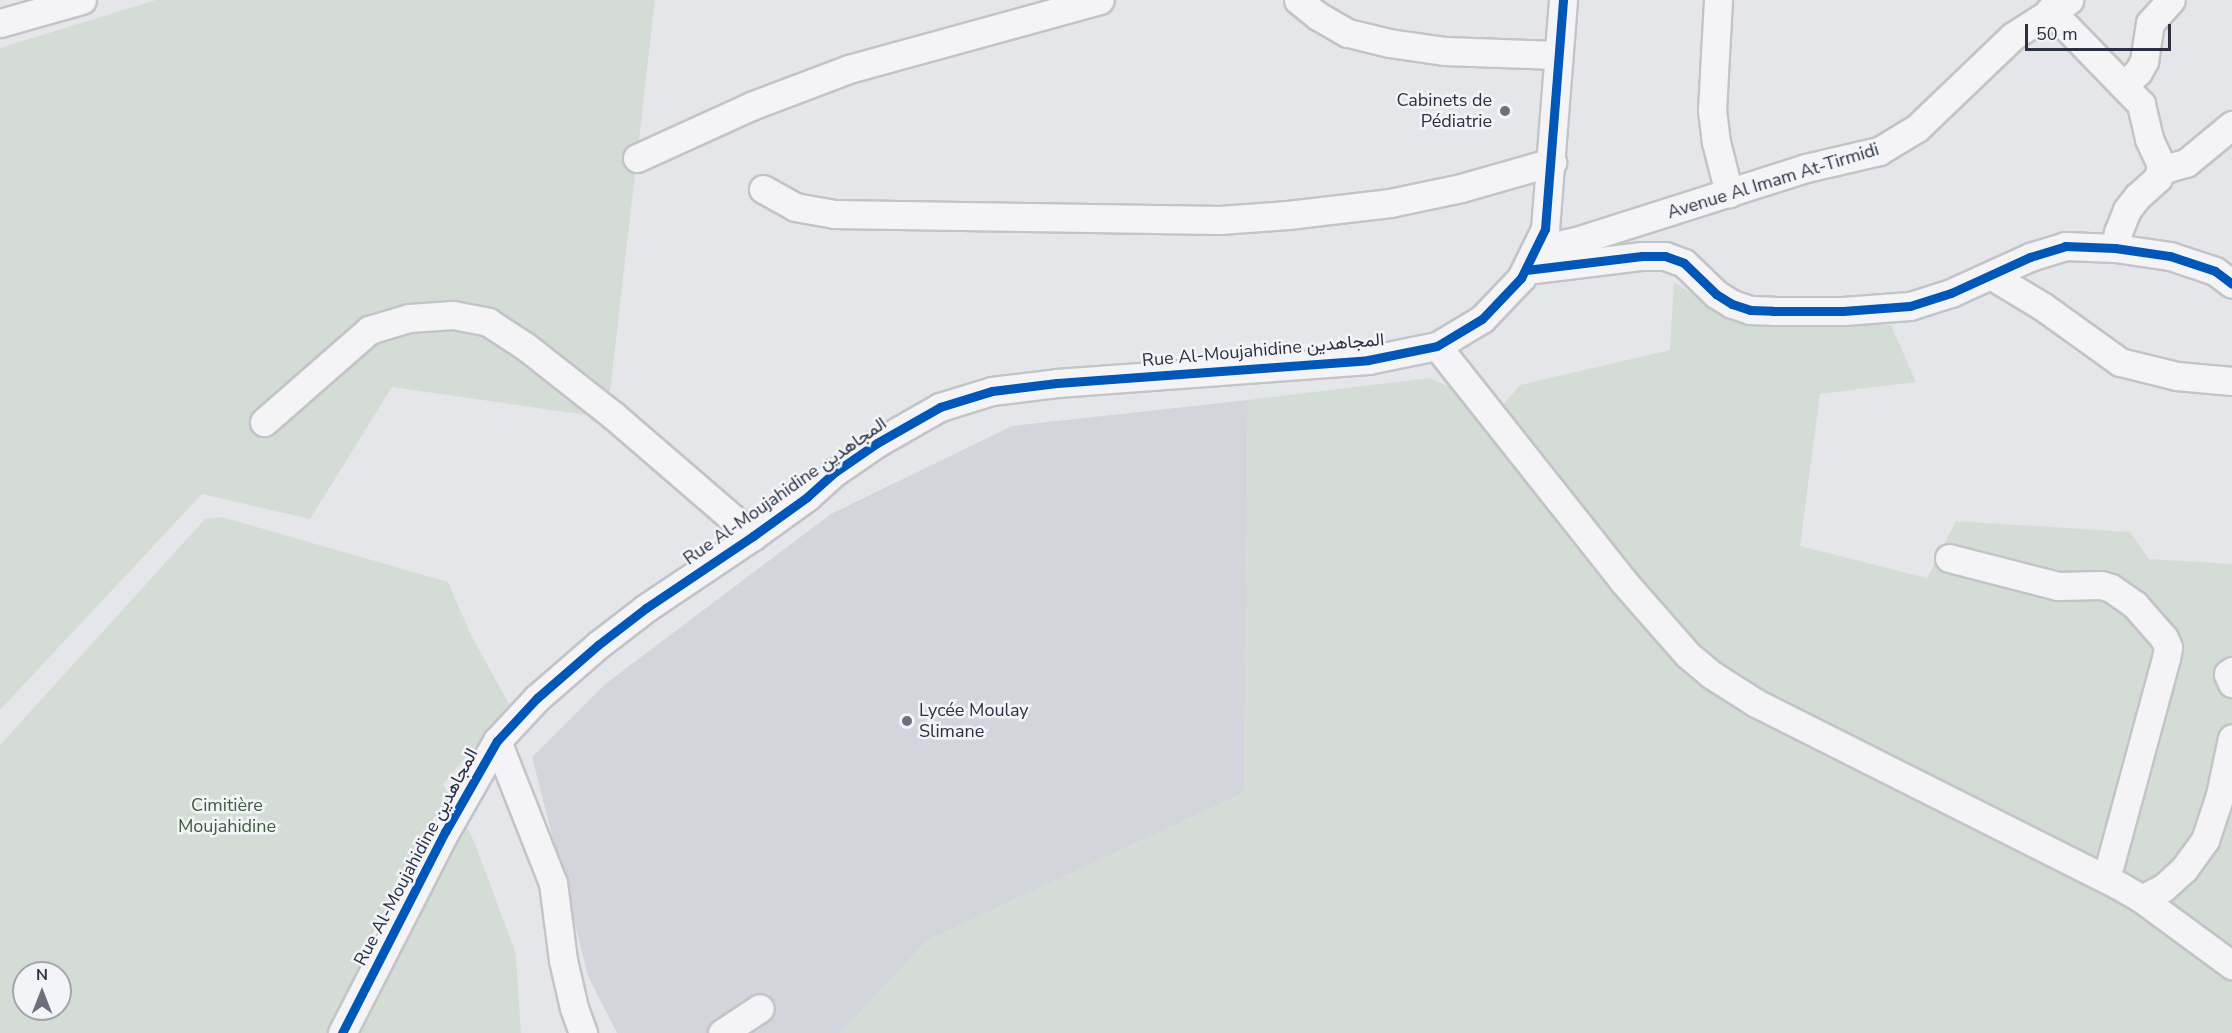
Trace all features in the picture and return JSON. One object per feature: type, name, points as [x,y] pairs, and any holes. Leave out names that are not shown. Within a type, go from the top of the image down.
[{"type":"street","points":[[0,23],[82,0]]},
{"type":"street","points":[[637,158],[751,106],[849,69],[1100,0]]},
{"type":"street","points":[[1298,0],[1318,16],[1348,33],[1389,43],[1445,51],[1557,55]]},
{"type":"street","name":"Rue Al-Moujahidine المجاهدين","points":[[342,1033],[445,832],[497,741],[537,698],[598,645],[646,608],[807,497],[835,472],[877,443],[912,422],[964,398],[1021,386],[1368,360],[1437,345],[1482,319],[1497,307],[1531,260],[1545,229],[1563,0]]},
{"type":"street","points":[[1718,0],[1712,110],[1716,142],[1729,193]]},
{"type":"street","points":[[2123,85],[2138,72],[2144,62],[2150,23],[2171,0]]},
{"type":"street","points":[[2060,5],[2123,85],[2141,104],[2149,139],[2161,170],[2158,178],[2137,197],[2127,210],[2118,232],[2115,248]]},
{"type":"street","name":"Avenue Al Imam At-Tirmidi","points":[[1531,260],[1576,241],[1822,164],[1867,156],[1891,145],[1917,129],[2002,45],[2060,5]]},
{"type":"street","points":[[2161,170],[2186,162],[2232,125]]},
{"type":"street","points":[[763,189],[795,207],[834,214],[1220,219],[1288,215],[1390,203],[1461,188],[1552,162]]},
{"type":"street","points":[[1531,260],[1665,256],[1684,263],[1716,294],[1732,304],[1750,310],[1773,312],[1843,312],[1898,308],[1934,299],[2056,248],[2086,246],[2170,256],[2204,266],[2232,284]]},
{"type":"street","points":[[1992,276],[2042,306],[2120,362],[2177,376],[2232,381]]},
{"type":"street","points":[[264,422],[369,330],[409,318],[453,315],[488,322],[525,345],[614,416],[753,536]]},
{"type":"street","points":[[1437,345],[1623,581],[1700,666],[1726,686],[1756,703],[2142,899],[2232,964]]},
{"type":"street","points":[[1949,558],[2058,586],[2102,585],[2111,588],[2135,605],[2164,638],[2168,647],[2166,658],[2106,879]]},
{"type":"street","points":[[2232,671],[2228,674],[2232,683]]},
{"type":"street","points":[[2142,899],[2163,888],[2184,869],[2205,840],[2220,795],[2232,738]]},
{"type":"street","points":[[497,741],[551,876],[563,960],[574,1008],[583,1033]]},
{"type":"street","points":[[722,1033],[760,1008]]},
{"type":"shaded area","name":"Lycée Moulay Slimane","points":[[1248,400],[1244,793],[928,940],[841,1033],[617,1033],[588,976],[532,757],[604,685],[831,514],[1012,426]]},
{"type":"green space","points":[[156,0],[655,0],[607,418],[392,387],[310,519],[202,494],[0,710],[0,48]]},
{"type":"green space","points":[[1674,282],[1738,323],[1891,325],[1916,382],[1820,394],[1800,546],[1927,578],[1956,521],[2130,532],[2149,559],[2232,564],[2232,804],[2228,807],[2232,815],[2232,1033],[841,1033],[928,940],[1244,793],[1248,400],[1430,378],[1499,410],[1520,385],[1670,350]]},
{"type":"green space","name":"Cimitière Moujahidine","points":[[222,517],[448,582],[471,635],[510,706],[443,784],[474,841],[516,954],[521,1033],[0,1033],[0,745],[205,519]]},
{"type":"cycle path","points":[[342,1033],[445,832],[497,741],[537,698],[598,645],[646,608],[807,497],[835,472],[877,443],[940,407],[992,391],[1057,383],[1368,360],[1437,346],[1482,319],[1521,278],[1545,229],[1563,0]]},
{"type":"cycle path","points":[[1526,270],[1642,256],[1665,256],[1684,263],[1716,294],[1732,304],[1750,310],[1773,311],[1843,311],[1910,306],[1951,293],[2030,257],[2065,246],[2115,248],[2170,256],[2215,271],[2232,284]]},
{"type":"place","name":"Cabinets de Pédiatrie","points":[[1505,111]]},
{"type":"place","name":"Lycée Moulay Slimane","points":[[907,721]]}]
